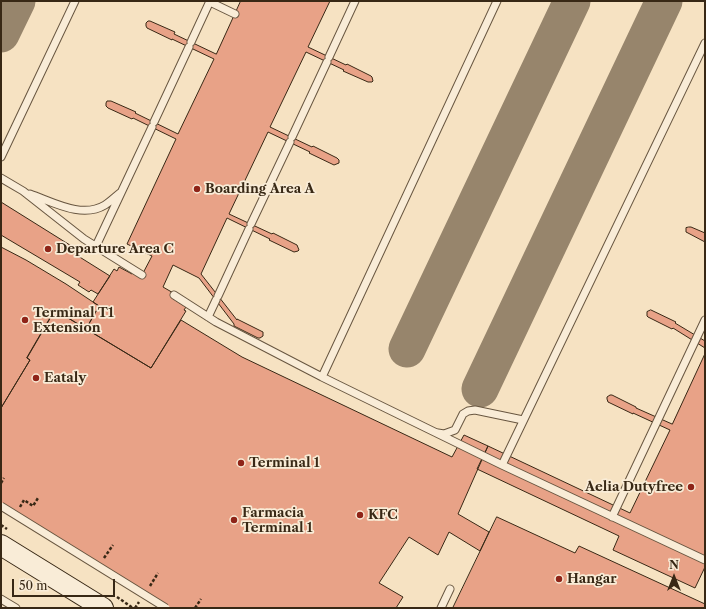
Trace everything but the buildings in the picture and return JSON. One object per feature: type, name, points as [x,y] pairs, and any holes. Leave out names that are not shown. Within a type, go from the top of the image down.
[{"type":"main road","points":[[1,545],[103,608]]},
{"type":"lane","points":[[1,157],[75,1]]},
{"type":"lane","points":[[96,246],[210,1],[235,14]]},
{"type":"lane","points":[[208,317],[355,1]]},
{"type":"lane","points":[[322,377],[497,1]]},
{"type":"lane","points":[[502,465],[705,43]]},
{"type":"lane","points":[[1,178],[23,191],[84,238],[142,275]]},
{"type":"lane","points":[[23,191],[78,211],[105,206],[122,192]]},
{"type":"lane","points":[[174,295],[216,322],[322,377],[502,465],[705,560]]},
{"type":"lane","points":[[612,517],[705,320]]},
{"type":"lane","points":[[433,432],[444,434],[455,430],[463,414],[468,411],[475,410],[523,420]]},
{"type":"lane","points":[[1,506],[166,608]]},
{"type":"lane","points":[[441,608],[450,588]]},
{"type":"lane","points":[[1,599],[16,608]]},
{"type":"path","points":[[1,483],[4,478]]},
{"type":"path","points":[[195,608],[201,599]]},
{"type":"taxiway","points":[[1,34],[17,1]]},
{"type":"taxiway","points":[[407,349],[572,1]]},
{"type":"taxiway","points":[[480,389],[664,1]]},
{"type":"place","name":"Boarding Area A","points":[[197,189]]},
{"type":"place","name":"Departure Area C","points":[[48,249]]},
{"type":"place","name":"Terminal T1 Extension","points":[[25,320]]},
{"type":"place","name":"Eataly","points":[[36,378]]},
{"type":"place","name":"Terminal 1","points":[[241,463]]},
{"type":"place","name":"Aelia Dutyfree","points":[[691,487]]},
{"type":"place","name":"KFC","points":[[360,515]]},
{"type":"place","name":"Farmacia Terminal 1","points":[[234,520]]},
{"type":"place","name":"Hangar","points":[[559,579]]}]
